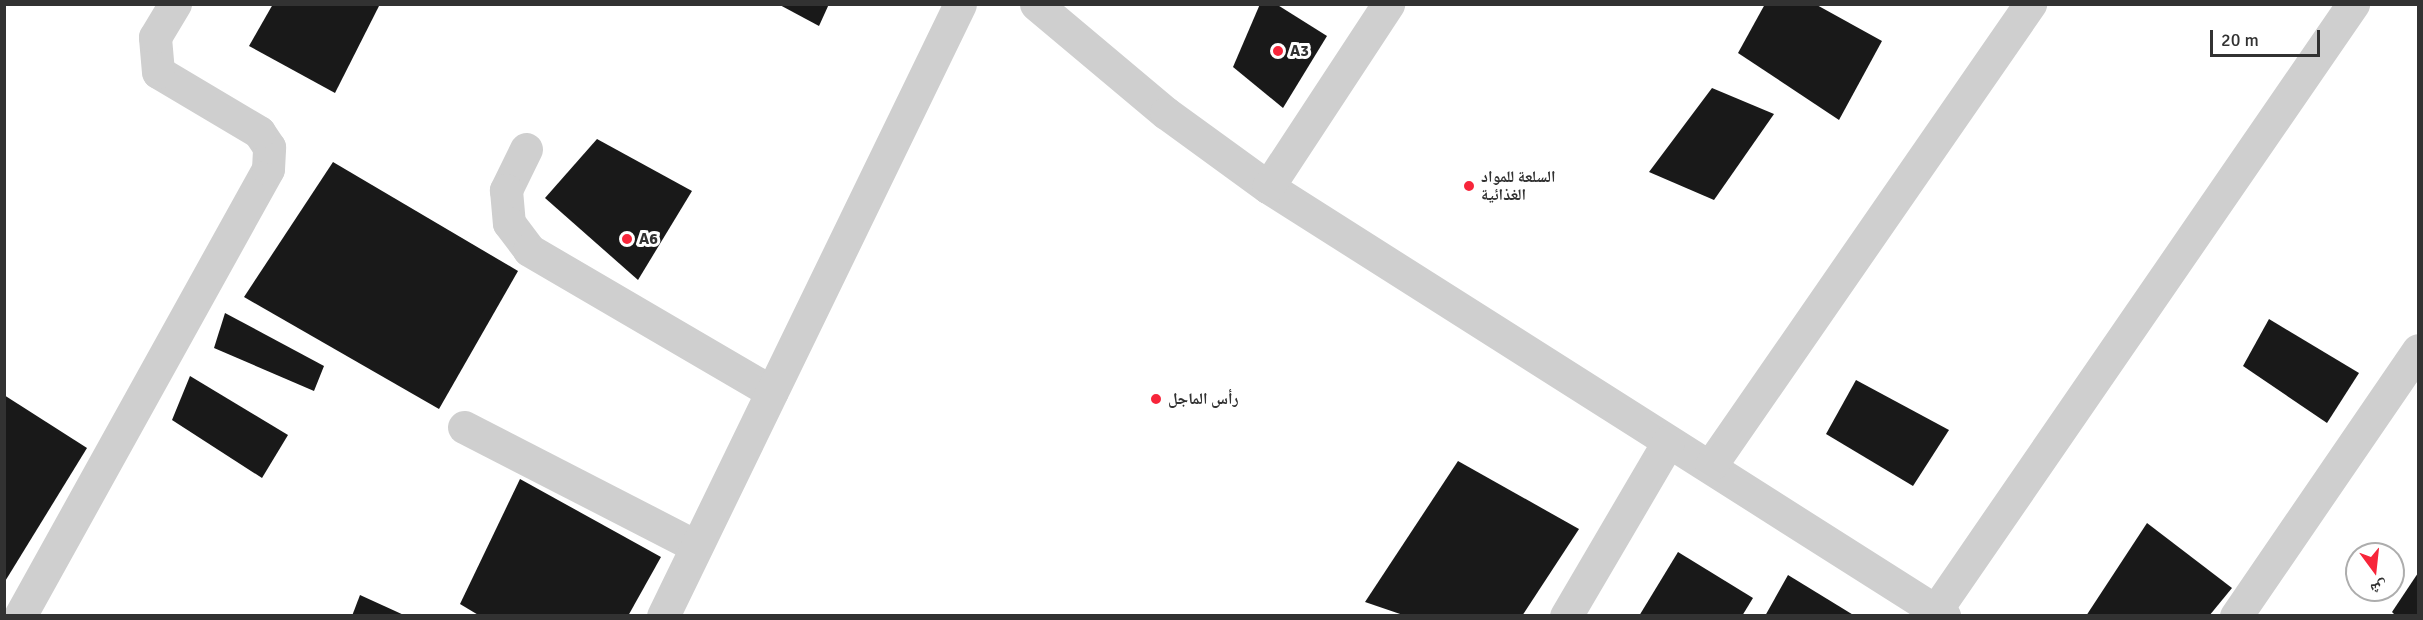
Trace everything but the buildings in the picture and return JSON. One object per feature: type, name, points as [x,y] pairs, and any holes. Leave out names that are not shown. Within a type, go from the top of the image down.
[{"type":"street","points":[[20,615],[268,169],[269,147],[259,132],[158,72],[154,37],[175,4]]},
{"type":"street","points":[[663,615],[960,4]]},
{"type":"street","points":[[1036,4],[1166,113],[1268,187],[1668,442],[1711,465],[1940,613],[2353,4]]},
{"type":"street","points":[[1268,187],[1388,4]]},
{"type":"street","points":[[1711,465],[2030,4]]},
{"type":"street","points":[[526,149],[506,190],[509,224],[529,250],[772,392]]},
{"type":"street","points":[[2236,615],[2418,350]]},
{"type":"street","points":[[464,427],[696,546]]},
{"type":"street","points":[[1566,615],[1668,442]]},
{"type":"place","name":"A3","points":[[1278,51]]},
{"type":"place","name":"السلعة للمواد الغذائية","points":[[1469,186]]},
{"type":"place","name":"A6","points":[[627,239]]},
{"type":"place","name":"رأس الماجل","points":[[1156,399]]}]
